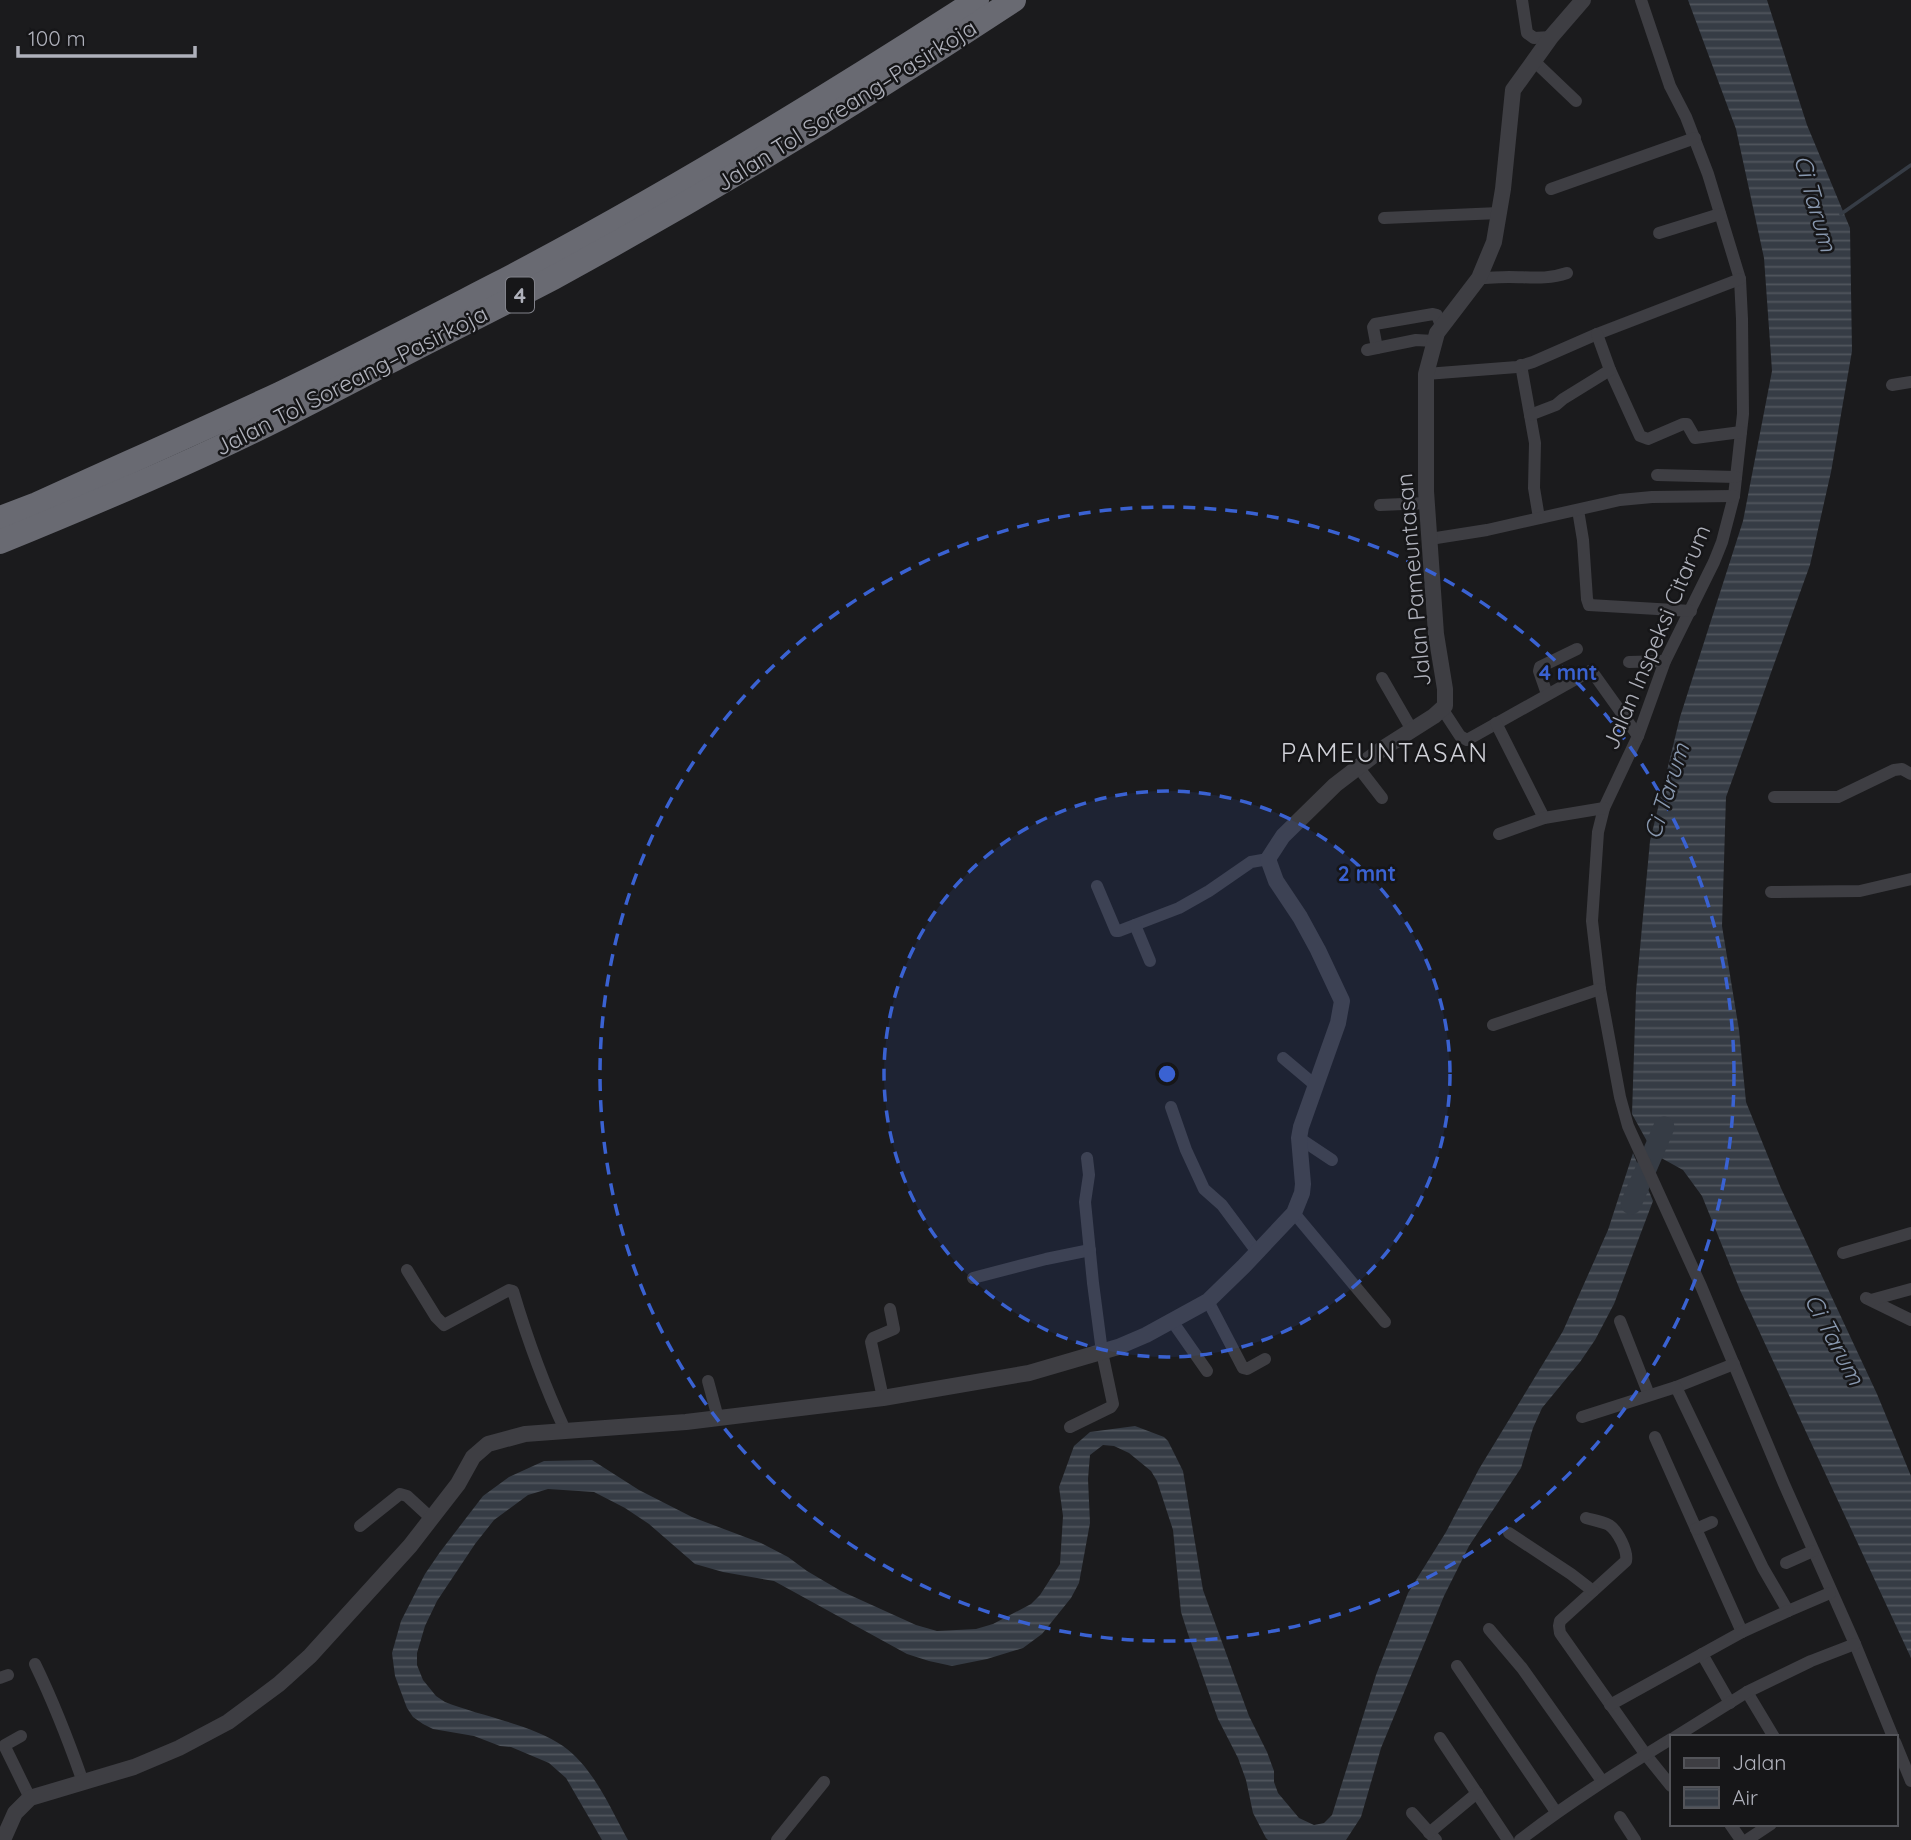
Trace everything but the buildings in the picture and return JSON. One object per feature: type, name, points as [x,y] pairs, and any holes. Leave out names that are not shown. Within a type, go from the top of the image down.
[{"type":"highway","name":"Jalan Tol Soreang–Pasirkoja","points":[[0,518],[281,393],[499,283],[774,128],[977,0]]},
{"type":"highway","name":"Jalan Tol Soreang–Pasirkoja","points":[[0,542],[184,464],[552,279],[806,132],[913,67],[1014,0]]},
{"type":"street","points":[[1522,0],[1527,33],[1534,38],[1551,37]]},
{"type":"street","name":"Jalan Pameuntasan","points":[[1268,859],[1283,836],[1335,785],[1445,706],[1445,689],[1436,634],[1427,503],[1426,374],[1438,333],[1479,278],[1494,242],[1510,135],[1513,90],[1551,37],[1583,0]]},
{"type":"street","name":"Jalan Inspeksi Citarum","points":[[1641,0],[1670,86],[1695,138],[1708,174],[1740,279],[1743,414],[1734,496],[1718,552],[1665,661],[1638,736],[1604,808],[1598,832],[1592,921],[1600,989],[1620,1097],[1630,1133],[1674,1226],[1892,1735]]},
{"type":"street","points":[[1534,61],[1576,101]]},
{"type":"street","points":[[1550,189],[1695,138]]},
{"type":"street","points":[[1384,218],[1499,213]]},
{"type":"street","points":[[1659,233],[1720,214]]},
{"type":"street","points":[[1479,278],[1540,278],[1567,273]]},
{"type":"street","points":[[1426,374],[1521,365],[1740,279]]},
{"type":"street","points":[[1433,314],[1437,315],[1438,333],[1416,340],[1372,349],[1375,324],[1433,314]]},
{"type":"street","points":[[1597,334],[1610,370],[1643,439],[1683,424],[1687,424],[1695,438],[1741,432]]},
{"type":"street","points":[[1521,365],[1535,454],[1534,488],[1539,518]]},
{"type":"street","points":[[1530,415],[1556,405],[1610,370]]},
{"type":"street","points":[[1892,385],[1911,382]]},
{"type":"street","points":[[1657,475],[1736,477]]},
{"type":"street","points":[[1430,539],[1620,500],[1734,496]]},
{"type":"street","points":[[1380,505],[1427,503]]},
{"type":"street","points":[[1578,510],[1588,604],[1690,611]]},
{"type":"street","points":[[1546,694],[1540,667],[1577,649]]},
{"type":"street","points":[[1629,662],[1665,661]]},
{"type":"street","points":[[1443,709],[1460,736],[1467,740],[1591,671],[1638,736]]},
{"type":"street","points":[[1382,678],[1412,730]]},
{"type":"street","points":[[1496,723],[1544,818]]},
{"type":"street","points":[[1358,767],[1382,798]]},
{"type":"street","points":[[1773,797],[1838,797],[1894,770],[1902,769],[1911,774]]},
{"type":"street","points":[[1499,834],[1544,818],[1604,808]]},
{"type":"street","points":[[3,1840],[19,1808],[30,1798],[143,1764],[229,1722],[264,1696],[310,1656],[382,1577],[432,1519],[458,1484],[473,1457],[482,1448],[495,1442],[525,1434],[719,1418],[883,1398],[1029,1373],[1118,1347],[1172,1321],[1218,1293],[1294,1213],[1302,1193],[1299,1138],[1338,1023],[1342,1000],[1300,916],[1276,881],[1268,859],[1251,862],[1179,908],[1119,931],[1116,930],[1097,886]]},
{"type":"street","points":[[1771,892],[1860,891],[1911,879]]},
{"type":"street","points":[[1135,925],[1150,961]]},
{"type":"street","points":[[1493,1025],[1600,989]]},
{"type":"street","points":[[1283,1058],[1315,1085]]},
{"type":"street","points":[[1171,1107],[1186,1150],[1204,1189],[1222,1205],[1257,1252]]},
{"type":"street","points":[[1299,1138],[1332,1160]]},
{"type":"street","points":[[1070,1427],[1113,1404],[1102,1352],[1090,1250],[1085,1202],[1087,1158]]},
{"type":"street","points":[[1294,1213],[1385,1322]]},
{"type":"street","points":[[1843,1253],[1911,1233]]},
{"type":"street","points":[[972,1278],[1090,1250]]},
{"type":"street","points":[[407,1270],[436,1317],[444,1325],[509,1290],[513,1291],[549,1395],[565,1430]]},
{"type":"street","points":[[1911,1289],[1869,1299],[1911,1320]]},
{"type":"street","points":[[1208,1301],[1243,1368],[1247,1369],[1265,1359]]},
{"type":"street","points":[[883,1398],[871,1342],[873,1338],[894,1329],[890,1310]]},
{"type":"street","points":[[1172,1321],[1207,1371]]},
{"type":"street","points":[[1620,1321],[1649,1395]]},
{"type":"street","points":[[1583,1418],[1676,1387],[1734,1364]]},
{"type":"street","points":[[708,1381],[719,1418]]},
{"type":"street","points":[[1676,1387],[1763,1568],[1788,1611]]},
{"type":"street","points":[[1655,1437],[1742,1632]]},
{"type":"street","points":[[360,1527],[400,1494],[407,1496],[432,1519]]},
{"type":"street","points":[[1586,1518],[1609,1525],[1617,1534],[1627,1556],[1626,1561],[1560,1621],[1560,1633],[1670,1785]]},
{"type":"street","points":[[1696,1529],[1712,1522]]},
{"type":"street","points":[[1509,1533],[1593,1591]]},
{"type":"street","points":[[1786,1563],[1813,1551]]},
{"type":"street","points":[[1610,1705],[1742,1632],[1830,1593]]},
{"type":"street","points":[[1489,1629],[1522,1668],[1602,1781]]},
{"type":"street","points":[[1678,1735],[1747,1692],[1855,1644]]},
{"type":"street","points":[[1702,1654],[1730,1703]]},
{"type":"street","points":[[35,1664],[50,1693],[83,1782]]},
{"type":"street","points":[[1457,1666],[1556,1812]]},
{"type":"street","points":[[1747,1692],[1773,1735]]},
{"type":"street","points":[[21,1736],[5,1747],[30,1798]]},
{"type":"street","points":[[1440,1738],[1508,1840]]},
{"type":"street","points":[[1520,1840],[1602,1781],[1670,1740]]},
{"type":"street","points":[[1897,1747],[1911,1781]]},
{"type":"street","points":[[777,1840],[824,1782]]},
{"type":"street","points":[[1412,1813],[1432,1836],[1477,1793]]},
{"type":"street","points":[[1620,1817],[1635,1840]]},
{"type":"street","points":[[1747,1840],[1768,1826]]},
{"type":"water","name":"Ci Tarum","points":[[1688,0],[1767,0],[1807,125],[1850,228],[1852,351],[1831,472],[1810,565],[1726,797],[1722,926],[1739,1030],[1746,1102],[1780,1186],[1877,1394],[1911,1476],[1911,1658],[1740,1290],[1702,1196],[1683,1170],[1654,1154],[1632,1114],[1636,991],[1650,841],[1680,717],[1743,521],[1772,371],[1764,258],[1736,129]]},
{"type":"water","points":[[1633,1153],[1653,1201],[1614,1304],[1580,1362],[1542,1408],[1521,1468],[1469,1546],[1444,1596],[1381,1748],[1361,1817],[1346,1840],[1266,1838],[1253,1813],[1246,1780],[1218,1719],[1181,1612],[1173,1530],[1157,1481],[1151,1471],[1129,1453],[1114,1446],[1103,1445],[1090,1455],[1090,1523],[1079,1583],[1071,1598],[1042,1634],[1023,1648],[952,1666],[907,1654],[774,1581],[695,1564],[649,1524],[594,1492],[548,1489],[528,1495],[494,1520],[437,1601],[425,1626],[417,1653],[417,1665],[423,1680],[436,1696],[445,1702],[537,1732],[563,1746],[584,1765],[628,1840],[602,1840],[566,1778],[549,1763],[511,1747],[500,1746],[474,1736],[433,1729],[413,1717],[407,1708],[395,1676],[392,1653],[401,1621],[425,1574],[483,1496],[509,1477],[544,1461],[592,1460],[639,1490],[692,1517],[761,1543],[841,1591],[916,1625],[937,1631],[976,1629],[993,1624],[1031,1604],[1060,1564],[1063,1516],[1059,1487],[1074,1446],[1090,1432],[1135,1426],[1164,1437],[1183,1471],[1203,1590],[1249,1716],[1267,1752],[1278,1793],[1299,1818],[1314,1825],[1324,1823],[1332,1815],[1376,1675],[1408,1593],[1563,1331],[1608,1230]]},
{"type":"waterway","name":"Ci Tarum","points":[[1841,214],[1911,165]]},
{"type":"waterway","points":[[1631,1204],[1664,1127]]},
{"type":"district","name":"PAMEUNTASAN","points":[[1385,752]]}]
